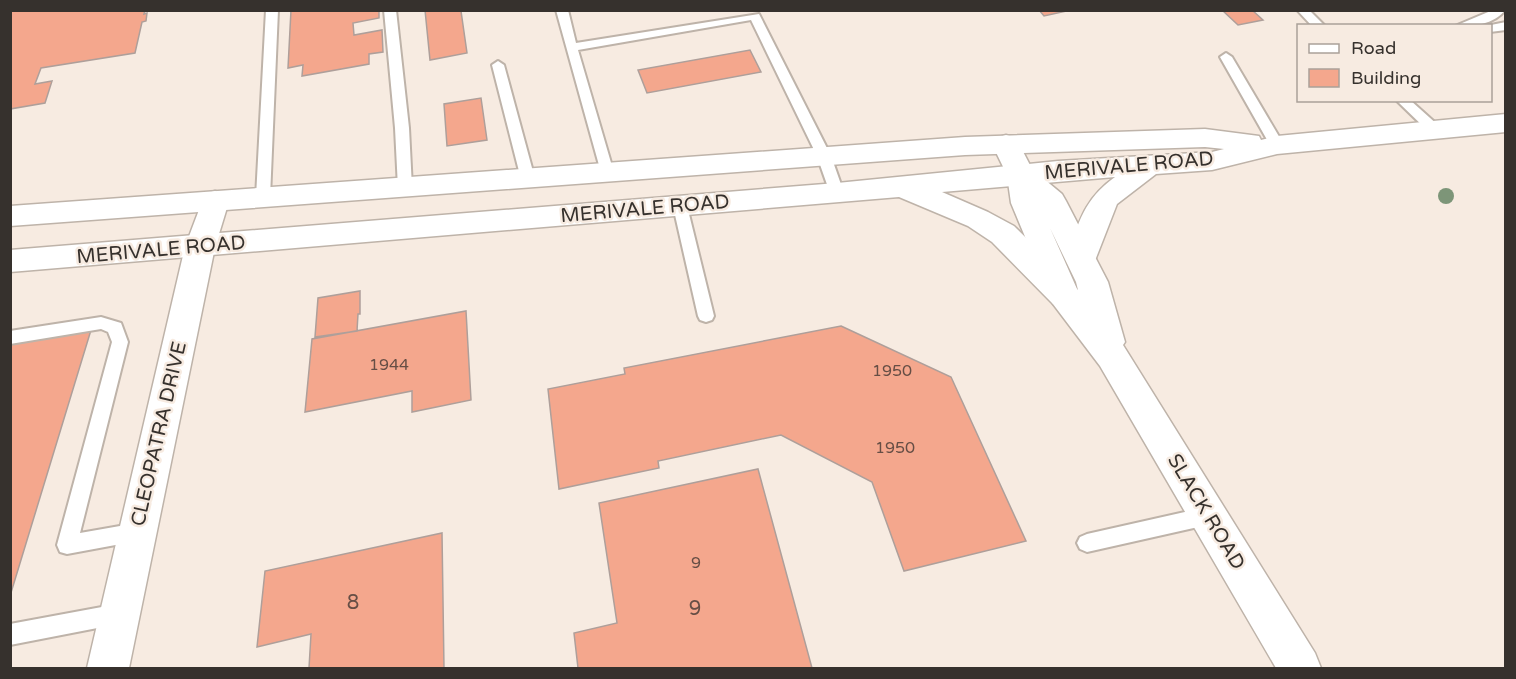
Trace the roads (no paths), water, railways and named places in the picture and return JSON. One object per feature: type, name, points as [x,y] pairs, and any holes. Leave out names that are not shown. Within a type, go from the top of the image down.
[{"type":"main road","name":"MERIVALE ROAD","points":[[10,261],[837,194],[1021,175],[1212,161],[1277,145],[1506,123]]},
{"type":"main road","name":"MERIVALE ROAD","points":[[10,216],[1006,144],[1205,138],[1277,145]]},
{"type":"main road","name":"SLACK ROAD","points":[[1006,144],[1021,175],[1025,203],[1064,295],[1112,356],[1299,669]]},
{"type":"main road","points":[[1081,258],[1098,211],[1107,197],[1148,166]]},
{"type":"main road","name":"SLACK ROAD","points":[[1021,175],[1052,201],[1081,258],[1092,282],[1112,356]]},
{"type":"main road","points":[[903,187],[978,219],[1003,234],[1064,295]]},
{"type":"main road","name":"CLEOPATRA DRIVE","points":[[108,669],[200,247],[215,201]]},
{"type":"lane","points":[[263,197],[272,10]]},
{"type":"lane","points":[[390,10],[402,128],[405,188]]},
{"type":"lane","points":[[562,10],[607,172]]},
{"type":"lane","points":[[1302,10],[1316,24]]},
{"type":"lane","points":[[1467,24],[1496,15],[1500,10]]},
{"type":"lane","points":[[571,48],[753,13],[824,156],[837,194]]},
{"type":"lane","points":[[1226,57],[1277,145]]},
{"type":"lane","points":[[498,65],[528,179]]},
{"type":"lane","points":[[1404,102],[1434,129]]},
{"type":"lane","points":[[680,206],[706,316]]},
{"type":"lane","points":[[10,338],[101,323],[115,328],[120,342],[67,545],[137,532]]},
{"type":"lane","points":[[1087,543],[1207,516]]},
{"type":"lane","points":[[10,635],[120,614]]}]
